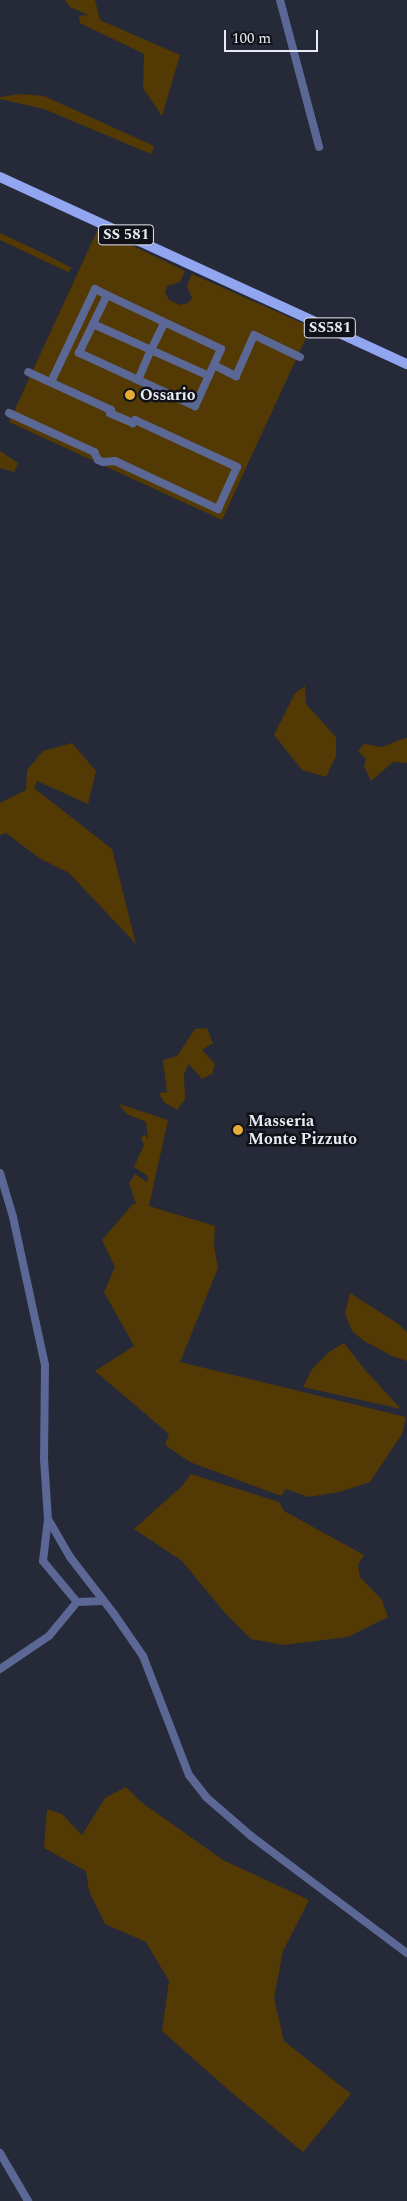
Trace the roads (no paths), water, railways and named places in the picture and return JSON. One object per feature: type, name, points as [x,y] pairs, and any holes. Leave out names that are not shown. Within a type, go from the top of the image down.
[{"type":"main road","name":"SS 581","points":[[0,177],[253,293]]},
{"type":"main road","name":"SS581","points":[[253,293],[407,364]]},
{"type":"street","points":[[280,0],[319,147]]},
{"type":"street","points":[[50,382],[95,289],[221,349],[195,406],[79,353],[107,295]]},
{"type":"street","points":[[138,380],[164,323]]},
{"type":"street","points":[[93,324],[209,376]]},
{"type":"street","points":[[214,365],[236,376],[254,335],[300,357]]},
{"type":"street","points":[[9,413],[94,452],[99,463],[116,461],[218,509],[237,467],[135,420],[133,424],[110,413],[111,410],[28,372]]},
{"type":"street","points":[[0,1173],[13,1217],[45,1365],[44,1459],[48,1519],[42,1561],[77,1602]]},
{"type":"street","points":[[48,1519],[70,1557],[143,1656],[189,1775],[206,1797],[251,1836],[407,1953]]},
{"type":"street","points":[[0,1669],[49,1636],[77,1602],[103,1600]]},
{"type":"street","points":[[0,2153],[28,2201]]},
{"type":"place","name":"Ossario","points":[[130,395]]},
{"type":"place","name":"Masseria Monte Pizzuto","points":[[238,1130]]}]
